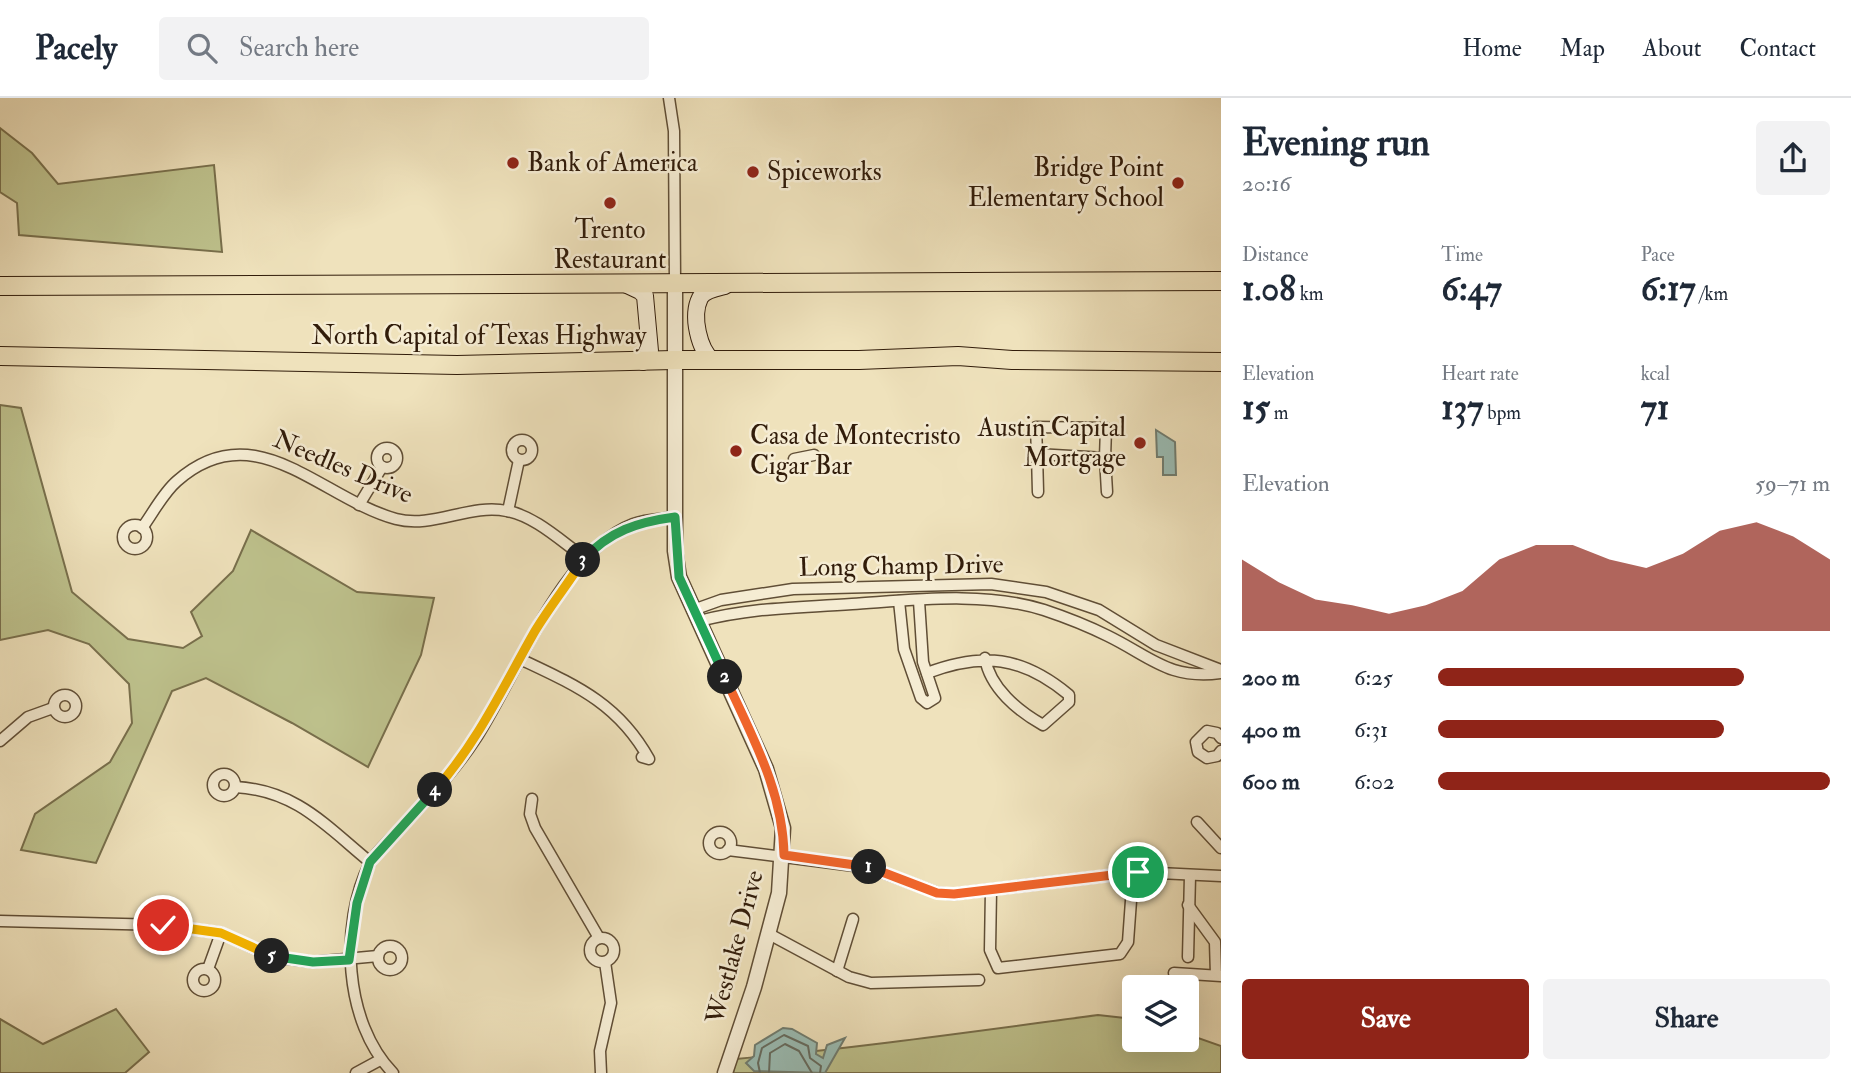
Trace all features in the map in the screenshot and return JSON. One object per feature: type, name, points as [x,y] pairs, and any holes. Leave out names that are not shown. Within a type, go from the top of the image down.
[{"type":"highway","name":"North Capital of Texas Highway","points":[[0,286],[1221,281]]},
{"type":"highway","name":"North Capital of Texas Highway","points":[[0,356],[457,365],[958,356],[1012,360],[1221,362]]},
{"type":"main road","points":[[713,361],[701,346],[698,312],[700,298],[715,288],[741,282]]},
{"type":"main road","points":[[621,283],[640,290],[645,296],[650,352],[643,362]]},
{"type":"street","name":"Westlake Drive","points":[[669,98],[674,131],[675,517],[679,577],[773,786],[783,828],[784,855],[769,934],[725,1073]]},
{"type":"street","points":[[1038,492],[1036,427],[1106,428],[1107,492]]},
{"type":"street","name":"Needles Drive","points":[[142,528],[176,481],[208,460],[240,453],[266,456],[359,505],[396,519],[416,522],[471,512],[508,510]]},
{"type":"street","points":[[1037,454],[1105,458]]},
{"type":"street","points":[[794,459],[814,455]]},
{"type":"street","points":[[519,460],[508,510],[539,526],[585,558]]},
{"type":"street","points":[[359,505],[382,467]]},
{"type":"street","points":[[393,1073],[380,1060],[355,994],[349,960],[357,903],[370,862],[463,759],[491,715],[520,659],[585,558],[614,534],[634,524],[675,517]]},
{"type":"street","name":"Long Champ Drive","points":[[696,616],[721,600],[793,589],[991,584],[1046,593],[1099,610],[1156,645],[1221,672]]},
{"type":"street","points":[[910,586],[904,649],[921,698],[927,703],[934,698],[910,601]]},
{"type":"street","name":"Long Champ Drive","points":[[696,616],[773,607],[910,601],[998,602],[1041,610],[1108,635],[1170,670],[1199,676],[1221,672]]},
{"type":"street","points":[[1090,629],[1099,610]]},
{"type":"street","points":[[927,674],[952,664],[985,658],[1037,673],[1069,695],[1069,702],[1043,725],[1011,702],[996,685],[987,671],[985,658]]},
{"type":"street","points":[[520,659],[577,686],[607,705],[639,740],[649,759],[642,757]]},
{"type":"street","points":[[0,741],[28,717],[53,708]]},
{"type":"street","points":[[1221,738],[1217,733],[1206,731],[1196,742],[1198,752],[1207,758],[1221,751]]},
{"type":"street","points":[[235,787],[259,789],[298,803],[370,862]]},
{"type":"street","points":[[532,799],[530,814],[534,828],[599,938],[608,940],[614,948],[612,957],[605,962],[596,961],[590,953],[592,944],[599,938]]},
{"type":"street","points":[[1198,822],[1221,848]]},
{"type":"street","points":[[728,850],[870,867],[937,893],[991,890],[1133,873],[1221,876]]},
{"type":"street","points":[[991,890],[990,950],[998,968],[1120,954],[1128,942],[1133,873]]},
{"type":"street","points":[[1188,957],[1190,876]]},
{"type":"street","points":[[1174,973],[1219,976],[1215,942],[1188,905]]},
{"type":"street","points":[[837,971],[853,919]]},
{"type":"street","points":[[0,921],[163,925],[221,933],[273,957],[313,962],[378,956]]},
{"type":"street","points":[[208,970],[221,933]]},
{"type":"street","points":[[769,934],[837,971],[871,983],[979,980]]},
{"type":"street","points":[[601,1073],[600,1051],[611,1003],[605,962]]},
{"type":"street","points":[[356,1073],[380,1060]]},
{"type":"green space","points":[[0,128],[32,153],[58,184],[214,165],[222,252],[19,235],[17,203],[0,192]]},
{"type":"green space","points":[[0,405],[21,408],[72,592],[128,639],[183,648],[202,636],[191,612],[233,571],[251,530],[357,592],[434,598],[421,655],[368,767],[206,678],[172,691],[96,863],[21,850],[35,814],[110,762],[132,723],[129,684],[89,644],[48,630],[0,640]]},
{"type":"green space","points":[[116,1009],[149,1052],[125,1073],[0,1073],[0,1019],[43,1044]]},
{"type":"green space","points":[[1098,1015],[1122,1018],[1122,1052],[1199,1052],[1199,1038],[1221,1046],[1221,1073],[733,1073],[736,1059]]},
{"type":"water","points":[[1156,430],[1175,442],[1176,475],[1163,475],[1163,457],[1157,457]]},
{"type":"water","points":[[783,1028],[792,1029],[817,1043],[816,1054],[823,1058],[827,1045],[845,1038],[825,1073],[754,1071],[746,1063],[754,1056],[755,1045]]},
{"type":"place","name":"Bank of America","points":[[513,163]]},
{"type":"place","name":"Spiceworks","points":[[753,172]]},
{"type":"place","name":"Bridge Point Elementary School","points":[[1178,183]]},
{"type":"place","name":"Trento Restaurant","points":[[610,203]]},
{"type":"place","name":"Austin Capital Mortgage","points":[[1140,443]]},
{"type":"place","name":"Casa de Montecristo Cigar Bar","points":[[736,451]]},
{"type":"route","points":[[163,925],[221,933],[273,957],[313,962],[349,960],[357,903],[370,862],[463,759],[491,715],[536,630],[585,558],[614,534],[634,524],[675,517],[675,551],[679,577],[773,786],[783,828],[784,855],[870,867],[937,893],[954,894],[1138,872]]}]
